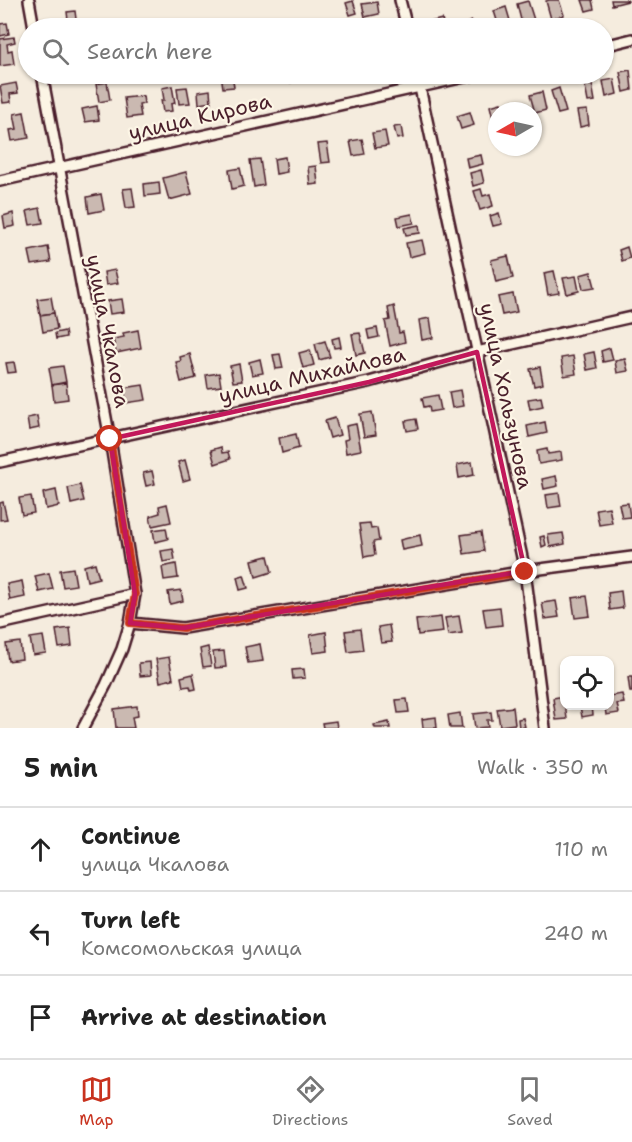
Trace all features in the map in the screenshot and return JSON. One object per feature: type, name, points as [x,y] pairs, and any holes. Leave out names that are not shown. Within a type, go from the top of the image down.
[{"type":"street","points":[[29,0],[32,18]]},
{"type":"street","points":[[400,0],[404,18]]},
{"type":"street","points":[[614,43],[632,39]]},
{"type":"street","name":"улица Чкалова","points":[[44,84],[110,439],[135,594],[130,623],[122,649],[83,728]]},
{"type":"street","name":"улица Кирова","points":[[0,181],[430,84]]},
{"type":"street","name":"улица Хользунова","points":[[420,86],[525,572],[545,728]]},
{"type":"street","name":"улица Михайлова","points":[[0,462],[369,382],[477,352],[632,317]]},
{"type":"street","points":[[130,623],[183,628],[525,572],[632,557]]},
{"type":"street","points":[[0,624],[135,594]]},
{"type":"highlighted area","points":[[477,352],[525,571],[183,628],[130,623],[135,594],[110,439],[369,382]]},
{"type":"building","points":[[559,0],[564,15],[551,18],[546,1]]},
{"type":"building","points":[[582,0],[592,0],[594,9],[586,11]]},
{"type":"building","points":[[611,0],[627,0],[628,1],[612,5]]},
{"type":"building","points":[[353,1],[357,13],[350,15],[346,3]]},
{"type":"building","points":[[528,1],[533,18],[520,18],[517,4]]},
{"type":"building","points":[[377,2],[379,14],[365,17],[362,4]]},
{"type":"building","points":[[506,7],[509,18],[496,18],[494,11]]},
{"type":"building","points":[[75,11],[76,18],[68,18],[67,12]]},
{"type":"building","points":[[7,23],[9,34],[0,36],[0,24]]},
{"type":"building","points":[[14,37],[15,42],[7,44],[8,51],[12,50],[14,64],[0,66],[0,39]]},
{"type":"building","points":[[630,70],[632,90],[624,92],[620,72]]},
{"type":"building","points":[[614,79],[617,94],[606,97],[604,84],[614,84]]},
{"type":"building","points":[[16,83],[18,93],[10,94],[11,102],[3,103],[0,86]]},
{"type":"building","points":[[96,84],[107,84],[110,100],[99,102]]},
{"type":"building","points":[[222,84],[234,84],[234,87],[223,88]]},
{"type":"building","points":[[592,84],[595,101],[588,102],[585,86]]},
{"type":"building","points":[[172,86],[175,103],[171,104],[172,111],[163,112],[162,88]]},
{"type":"building","points":[[187,87],[190,103],[179,104],[177,88]]},
{"type":"building","points":[[559,88],[566,112],[558,114],[551,91]]},
{"type":"building","points":[[210,90],[211,102],[199,104],[198,92]]},
{"type":"building","points":[[542,92],[546,110],[542,111],[542,102],[532,102],[530,95]]},
{"type":"building","points":[[143,96],[144,104],[139,105],[141,116],[127,118],[124,98]]},
{"type":"building","points":[[97,106],[99,120],[85,122],[82,109]]},
{"type":"building","points":[[587,110],[589,125],[580,127],[577,111]]},
{"type":"building","points":[[24,112],[29,138],[12,141],[10,130],[17,129],[14,114]]},
{"type":"building","points":[[470,112],[474,125],[461,129],[457,116]]},
{"type":"building","points":[[401,126],[403,138],[397,139],[394,127]]},
{"type":"building","points":[[385,131],[388,146],[375,148],[372,133]]},
{"type":"building","points":[[362,139],[365,154],[353,156],[350,141]]},
{"type":"building","points":[[327,143],[330,162],[321,163],[318,144]]},
{"type":"building","points":[[481,155],[483,164],[468,168],[466,158]]},
{"type":"building","points":[[285,157],[287,172],[276,174],[274,159]]},
{"type":"building","points":[[260,159],[264,185],[254,187],[250,160]]},
{"type":"building","points":[[316,166],[318,184],[310,185],[308,167]]},
{"type":"building","points":[[240,168],[244,186],[232,189],[229,170]]},
{"type":"building","points":[[481,170],[484,183],[473,186],[470,173]]},
{"type":"building","points":[[186,172],[192,194],[169,200],[163,178]]},
{"type":"building","points":[[159,182],[160,194],[145,196],[144,184]]},
{"type":"building","points":[[132,188],[135,207],[126,208],[123,189]]},
{"type":"building","points":[[481,189],[483,196],[490,194],[493,206],[480,210],[474,191]]},
{"type":"building","points":[[101,194],[104,210],[89,213],[87,197]]},
{"type":"building","points":[[40,208],[43,223],[30,225],[27,211]]},
{"type":"building","points":[[13,213],[15,226],[5,228],[3,216]]},
{"type":"building","points":[[499,213],[502,224],[493,226],[490,216]]},
{"type":"building","points":[[412,214],[414,223],[399,226],[397,217]]},
{"type":"building","points":[[419,225],[420,233],[406,235],[404,228]]},
{"type":"building","points":[[422,240],[425,253],[409,257],[406,243]]},
{"type":"building","points":[[48,247],[51,262],[32,265],[29,251]]},
{"type":"building","points":[[627,247],[630,258],[622,261],[619,250]]},
{"type":"building","points":[[508,256],[513,278],[496,282],[491,260]]},
{"type":"building","points":[[115,270],[118,283],[106,285],[104,272]]},
{"type":"building","points":[[554,271],[559,293],[548,295],[544,273]]},
{"type":"building","points":[[591,272],[595,287],[583,289],[580,275]]},
{"type":"building","points":[[576,276],[579,291],[567,294],[563,278]]},
{"type":"building","points":[[513,294],[517,312],[502,315],[498,297]]},
{"type":"building","points":[[51,297],[54,313],[40,315],[37,299]]},
{"type":"building","points":[[122,299],[124,312],[110,314],[108,301]]},
{"type":"building","points":[[394,306],[399,333],[403,332],[405,342],[390,346],[385,321],[390,320],[388,308]]},
{"type":"building","points":[[54,313],[57,329],[43,332],[40,315]]},
{"type":"building","points":[[430,318],[433,338],[422,340],[419,320]]},
{"type":"building","points":[[377,328],[379,337],[369,339],[367,330]]},
{"type":"building","points":[[138,330],[141,348],[116,353],[113,339],[124,337],[123,333]]},
{"type":"building","points":[[65,331],[66,337],[56,339],[55,333]]},
{"type":"building","points":[[360,333],[365,353],[356,355],[352,334]]},
{"type":"building","points":[[339,337],[341,347],[334,348],[332,339]]},
{"type":"building","points":[[325,341],[330,357],[319,360],[315,344]]},
{"type":"building","points":[[610,348],[613,360],[603,362],[601,351]]},
{"type":"building","points":[[310,350],[314,365],[303,368],[299,353]]},
{"type":"building","points":[[594,352],[597,368],[587,370],[584,354]]},
{"type":"building","points":[[190,354],[196,378],[181,382],[176,362],[181,361],[180,357]]},
{"type":"building","points":[[280,354],[283,368],[276,369],[273,355]]},
{"type":"building","points":[[573,356],[576,374],[564,376],[561,358]]},
{"type":"building","points":[[260,359],[263,373],[252,375],[249,362]]},
{"type":"building","points":[[625,359],[628,371],[617,373],[615,361]]},
{"type":"building","points":[[14,362],[16,372],[8,373],[6,363]]},
{"type":"building","points":[[239,364],[242,381],[233,382],[230,366]]},
{"type":"building","points":[[63,366],[66,382],[52,385],[49,368]]},
{"type":"building","points":[[540,367],[543,384],[534,386],[530,369]]},
{"type":"building","points":[[219,373],[221,386],[208,388],[206,375]]},
{"type":"building","points":[[66,383],[68,399],[54,401],[52,385]]},
{"type":"building","points":[[143,385],[146,400],[126,403],[124,388]]},
{"type":"building","points":[[460,390],[463,406],[452,408],[449,392]]},
{"type":"building","points":[[438,395],[441,410],[430,412],[429,406],[424,407],[422,398]]},
{"type":"building","points":[[541,397],[543,406],[530,409],[528,399]]},
{"type":"building","points":[[372,412],[376,435],[364,437],[360,414]]},
{"type":"building","points":[[37,416],[39,428],[29,430],[27,418]]},
{"type":"building","points":[[335,418],[340,435],[330,438],[325,421]]},
{"type":"building","points":[[416,419],[418,429],[407,431],[405,421]]},
{"type":"building","points":[[545,422],[547,433],[529,437],[527,426]]},
{"type":"building","points":[[356,424],[361,450],[346,453],[344,440],[348,439],[346,426]]},
{"type":"building","points":[[296,434],[299,448],[282,453],[279,438]]},
{"type":"building","points":[[221,447],[222,453],[228,452],[230,459],[215,464],[211,450]]},
{"type":"building","points":[[547,449],[548,454],[561,452],[562,460],[539,464],[537,451]]},
{"type":"building","points":[[185,460],[190,479],[183,481],[178,462]]},
{"type":"building","points":[[472,462],[474,475],[459,478],[457,465]]},
{"type":"building","points":[[152,471],[155,484],[146,486],[143,473]]},
{"type":"building","points":[[556,476],[558,486],[544,489],[542,479]]},
{"type":"building","points":[[80,485],[84,501],[71,504],[68,488]]},
{"type":"building","points":[[56,490],[59,506],[46,509],[43,493]]},
{"type":"building","points":[[559,493],[561,506],[548,508],[546,495]]},
{"type":"building","points":[[31,496],[34,513],[22,515],[19,498]]},
{"type":"building","points":[[3,502],[7,519],[0,520],[0,503]]},
{"type":"building","points":[[628,503],[630,517],[622,518],[619,504]]},
{"type":"building","points":[[167,504],[171,522],[152,526],[150,516],[160,513],[159,506]]},
{"type":"building","points":[[609,507],[612,523],[599,525],[596,509]]},
{"type":"building","points":[[370,523],[371,529],[377,528],[379,541],[373,542],[375,555],[364,557],[359,524]]},
{"type":"building","points":[[166,528],[168,539],[155,542],[153,530]]},
{"type":"building","points":[[481,532],[484,551],[464,554],[461,535]]},
{"type":"building","points":[[563,533],[565,544],[550,547],[548,535]]},
{"type":"building","points":[[420,535],[422,546],[402,550],[400,540]]},
{"type":"building","points":[[544,536],[546,545],[542,547],[540,537]]},
{"type":"building","points":[[173,549],[175,560],[163,562],[161,551]]},
{"type":"building","points":[[268,556],[272,572],[256,577],[252,560]]},
{"type":"building","points":[[95,563],[99,578],[87,581],[84,566]]},
{"type":"building","points":[[176,564],[178,578],[164,580],[162,567]]},
{"type":"building","points":[[73,568],[76,585],[63,587],[60,570]]},
{"type":"building","points":[[49,573],[53,589],[39,592],[35,576]]},
{"type":"building","points":[[244,575],[248,588],[240,590],[237,577]]},
{"type":"building","points":[[22,581],[25,597],[10,600],[7,584]]},
{"type":"building","points":[[181,590],[183,601],[170,604],[168,592]]},
{"type":"building","points":[[621,591],[623,608],[610,610],[608,593]]},
{"type":"building","points":[[587,596],[590,616],[575,618],[572,598]]},
{"type":"building","points":[[556,601],[559,617],[545,619],[542,603]]},
{"type":"building","points":[[500,607],[502,625],[486,627],[483,609]]},
{"type":"building","points":[[459,616],[462,633],[448,635],[445,618]]},
{"type":"building","points":[[441,617],[443,632],[418,635],[416,620]]},
{"type":"building","points":[[389,625],[392,642],[381,643],[378,627]]},
{"type":"building","points":[[70,628],[72,646],[59,648],[56,630]]},
{"type":"building","points":[[360,629],[363,650],[348,652],[345,631]]},
{"type":"building","points":[[326,632],[328,651],[313,653],[310,635]]},
{"type":"building","points":[[43,636],[46,653],[33,655],[30,638]]},
{"type":"building","points":[[20,642],[22,659],[8,661],[6,644]]},
{"type":"building","points":[[260,644],[263,661],[248,663],[245,647]]},
{"type":"building","points":[[208,647],[211,666],[203,667],[200,649]]},
{"type":"building","points":[[224,651],[226,667],[215,668],[213,652]]},
{"type":"building","points":[[169,657],[173,679],[160,682],[156,659]]},
{"type":"building","points":[[150,662],[151,675],[140,676],[139,663]]},
{"type":"building","points":[[304,669],[305,678],[293,679],[292,670]]},
{"type":"building","points":[[193,674],[196,689],[191,690],[190,686],[183,687],[181,677]]},
{"type":"building","points":[[628,677],[632,677],[632,692],[630,692]]},
{"type":"building","points":[[622,694],[624,703],[617,704],[619,713],[606,715],[605,710],[614,710],[614,695]]},
{"type":"building","points":[[560,697],[560,710],[566,710],[567,719],[556,720],[553,698]]},
{"type":"building","points":[[407,699],[409,712],[398,713],[396,700]]},
{"type":"building","points":[[137,706],[138,716],[132,717],[134,728],[116,728],[114,709]]},
{"type":"building","points":[[513,707],[515,724],[500,726],[497,709]]},
{"type":"building","points":[[581,710],[592,710],[593,715],[582,717]]},
{"type":"building","points":[[491,712],[492,720],[487,720],[488,727],[475,728],[473,714]]},
{"type":"building","points":[[460,713],[462,728],[450,728],[448,715]]},
{"type":"building","points":[[436,717],[437,728],[423,728],[422,719]]},
{"type":"building","points":[[523,718],[525,727],[519,728],[518,719]]},
{"type":"building","points":[[336,721],[337,728],[323,728],[322,723]]},
{"type":"building","points":[[389,722],[390,728],[375,728],[374,725]]},
{"type":"route","points":[[110,439],[135,594],[130,623],[183,628],[525,572]]}]
